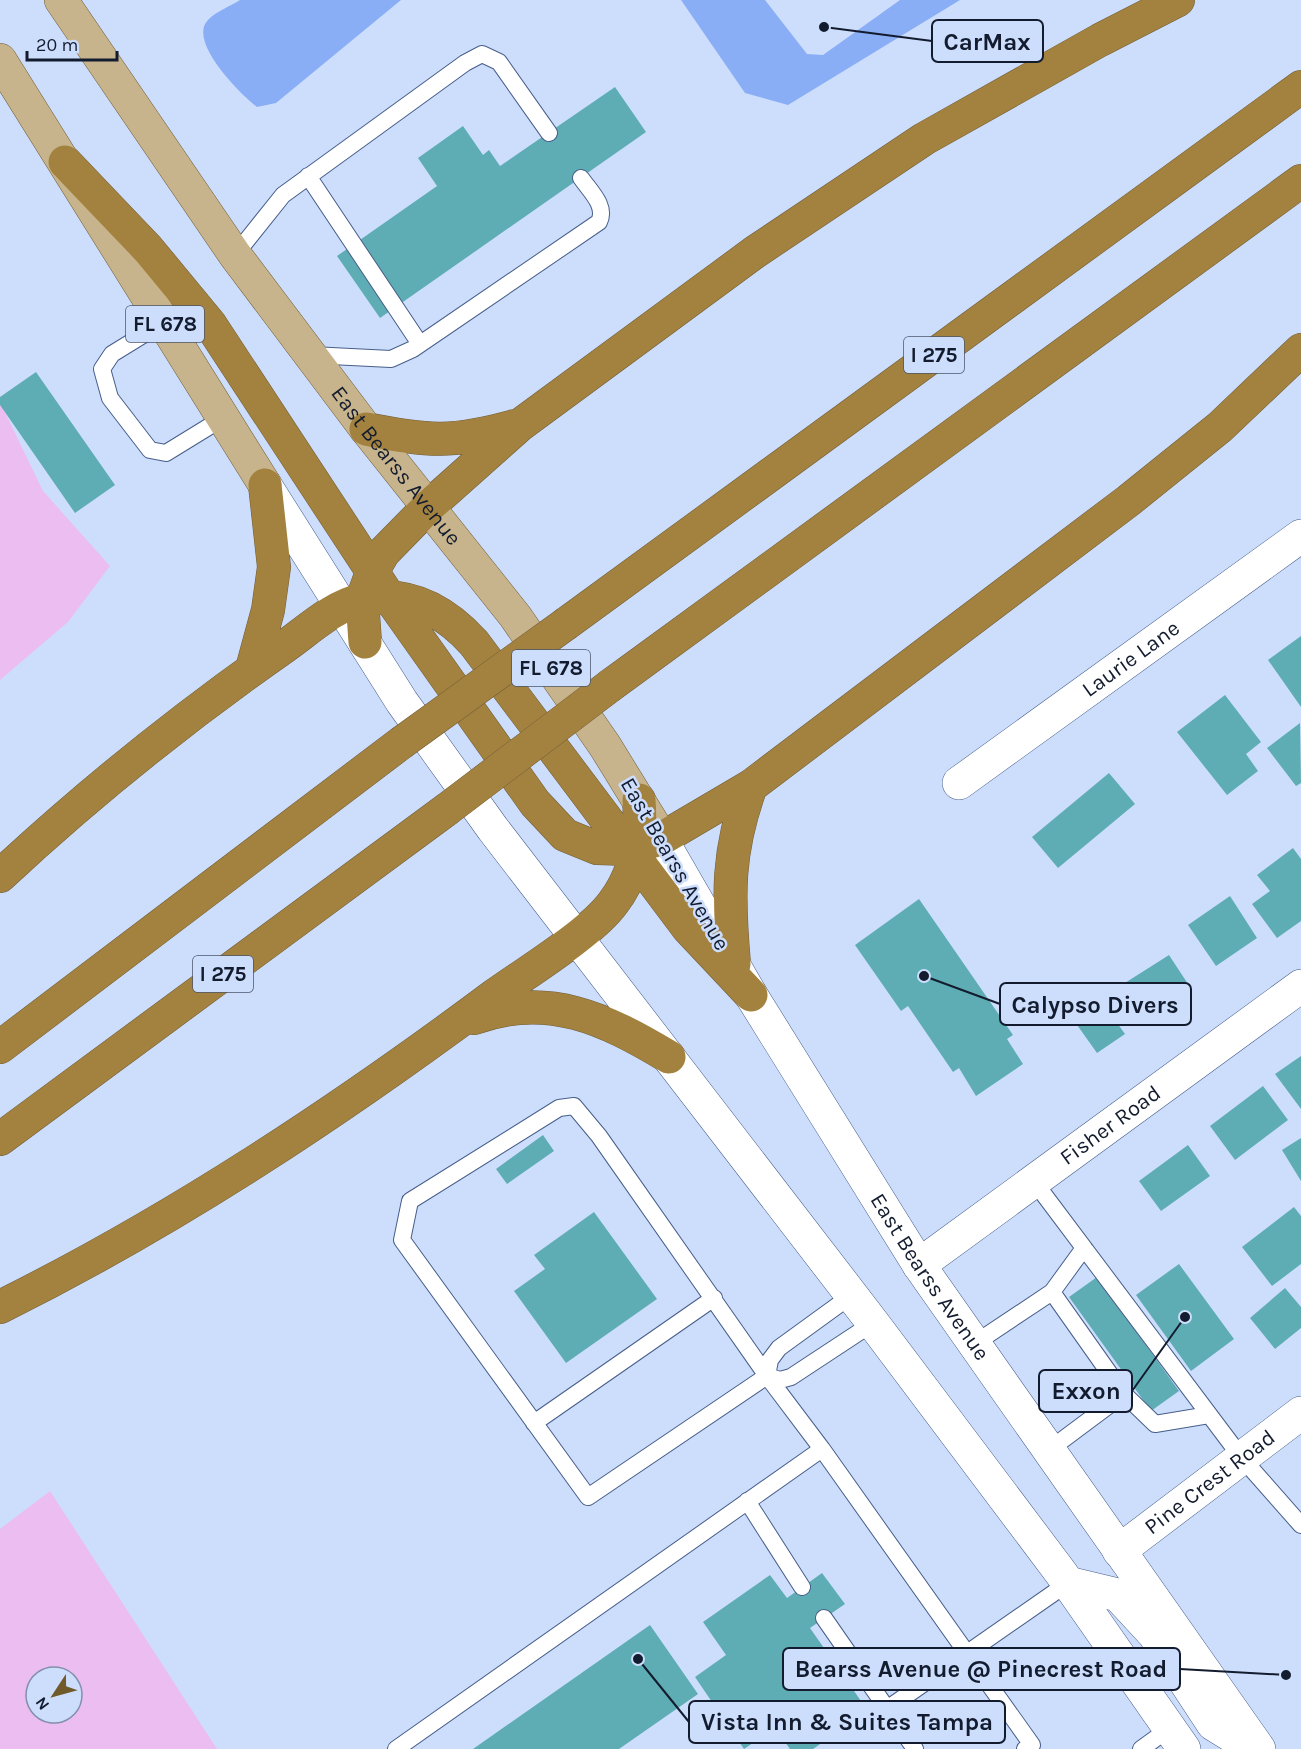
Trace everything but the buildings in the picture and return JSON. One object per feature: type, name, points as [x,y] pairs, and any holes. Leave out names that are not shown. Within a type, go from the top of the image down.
[{"type":"highway","points":[[365,642],[366,594],[390,545],[428,507],[520,425],[755,252],[924,139],[1100,40],[1178,0]]},
{"type":"highway","name":"I 275","points":[[0,1047],[400,743],[1301,87]]},
{"type":"highway","points":[[65,162],[148,249],[210,324],[366,594],[550,822],[581,844],[597,848],[640,848],[751,786],[1128,501],[1227,420],[1301,350]]},
{"type":"highway","name":"I 275","points":[[0,1139],[446,810],[611,685],[1301,181]]},
{"type":"highway","points":[[366,429],[414,438],[452,440],[480,436],[520,425]]},
{"type":"highway","points":[[252,669],[263,630],[274,567],[265,485]]},
{"type":"highway","points":[[0,876],[142,752],[252,669],[366,594],[417,602],[435,609],[459,627],[474,643],[640,848],[688,928],[752,995]]},
{"type":"highway","points":[[734,964],[729,907],[730,866],[740,816],[751,786]]},
{"type":"highway","points":[[0,1307],[106,1252],[238,1174],[455,1025],[575,937],[611,906],[621,893],[640,848]]},
{"type":"highway","points":[[455,1025],[507,1008],[533,1006],[559,1009],[593,1017],[631,1034],[669,1057]]},
{"type":"main road","name":"East Bearss Avenue","points":[[61,0],[235,255],[366,429],[515,616],[605,746],[639,800],[640,848],[734,964],[919,1265],[1259,1749]]},
{"type":"main road","name":"FL 678","points":[[0,60],[265,485],[366,594]]},
{"type":"main road","name":"Laurie Lane","points":[[959,783],[1301,536]]},
{"type":"main road","points":[[365,642],[402,702],[446,765],[575,937],[852,1295],[1068,1583],[1177,1739]]},
{"type":"main road","name":"Fisher Road","points":[[919,1265],[1301,986]]},
{"type":"main road","name":"Pine Crest Road","points":[[1119,1551],[1301,1413]]},
{"type":"main road","points":[[1068,1583],[1118,1595],[1154,1634],[1213,1724],[1253,1749]]},
{"type":"lane","points":[[235,255],[283,195],[465,63],[482,54],[499,62],[549,133]]},
{"type":"lane","points":[[308,176],[420,344]]},
{"type":"lane","points":[[310,355],[391,359],[420,344],[600,222],[603,214],[602,207],[581,178]]},
{"type":"lane","points":[[164,322],[112,354],[102,369],[110,398],[150,450],[166,453],[223,418]]},
{"type":"lane","points":[[852,1295],[779,1348],[770,1360],[767,1376],[588,1497],[402,1240],[410,1201],[559,1108],[574,1106],[599,1136],[767,1376],[968,1651],[1032,1745],[1025,1749]]},
{"type":"lane","points":[[1033,1180],[1241,1458],[1301,1525]]},
{"type":"lane","points":[[974,1344],[1052,1292],[1084,1248]]},
{"type":"lane","points":[[1052,1292],[1124,1394],[1155,1424],[1209,1415]]},
{"type":"lane","points":[[534,1423],[714,1298]]},
{"type":"lane","points":[[767,1376],[780,1380],[791,1377],[873,1323]]},
{"type":"lane","points":[[1049,1450],[1124,1394]]},
{"type":"lane","points":[[396,1749],[822,1449]]},
{"type":"lane","points":[[747,1501],[802,1587]]},
{"type":"lane","points":[[887,1709],[1068,1583]]},
{"type":"lane","points":[[824,1618],[915,1749]]},
{"type":"lane","points":[[1141,1749],[1177,1739]]},
{"type":"shaded area","points":[[0,402],[43,491],[110,566],[68,622],[0,680]]},
{"type":"shaded area","points":[[50,1491],[217,1749],[0,1749],[0,1529]]},
{"type":"water","points":[[240,0],[401,0],[276,103],[257,107],[229,80],[210,54],[203,29],[211,17]]},
{"type":"water","points":[[681,0],[765,0],[807,54],[823,55],[900,0],[960,0],[788,105],[745,93]]},
{"type":"place","name":"CarMax","points":[[824,27]]},
{"type":"place","name":"Calypso Divers","points":[[924,976]]},
{"type":"place","name":"Exxon","points":[[1185,1317]]},
{"type":"place","name":"Vista Inn & Suites Tampa","points":[[638,1659]]},
{"type":"place","name":"Bearss Avenue @ Pinecrest Road","points":[[1286,1675]]}]
